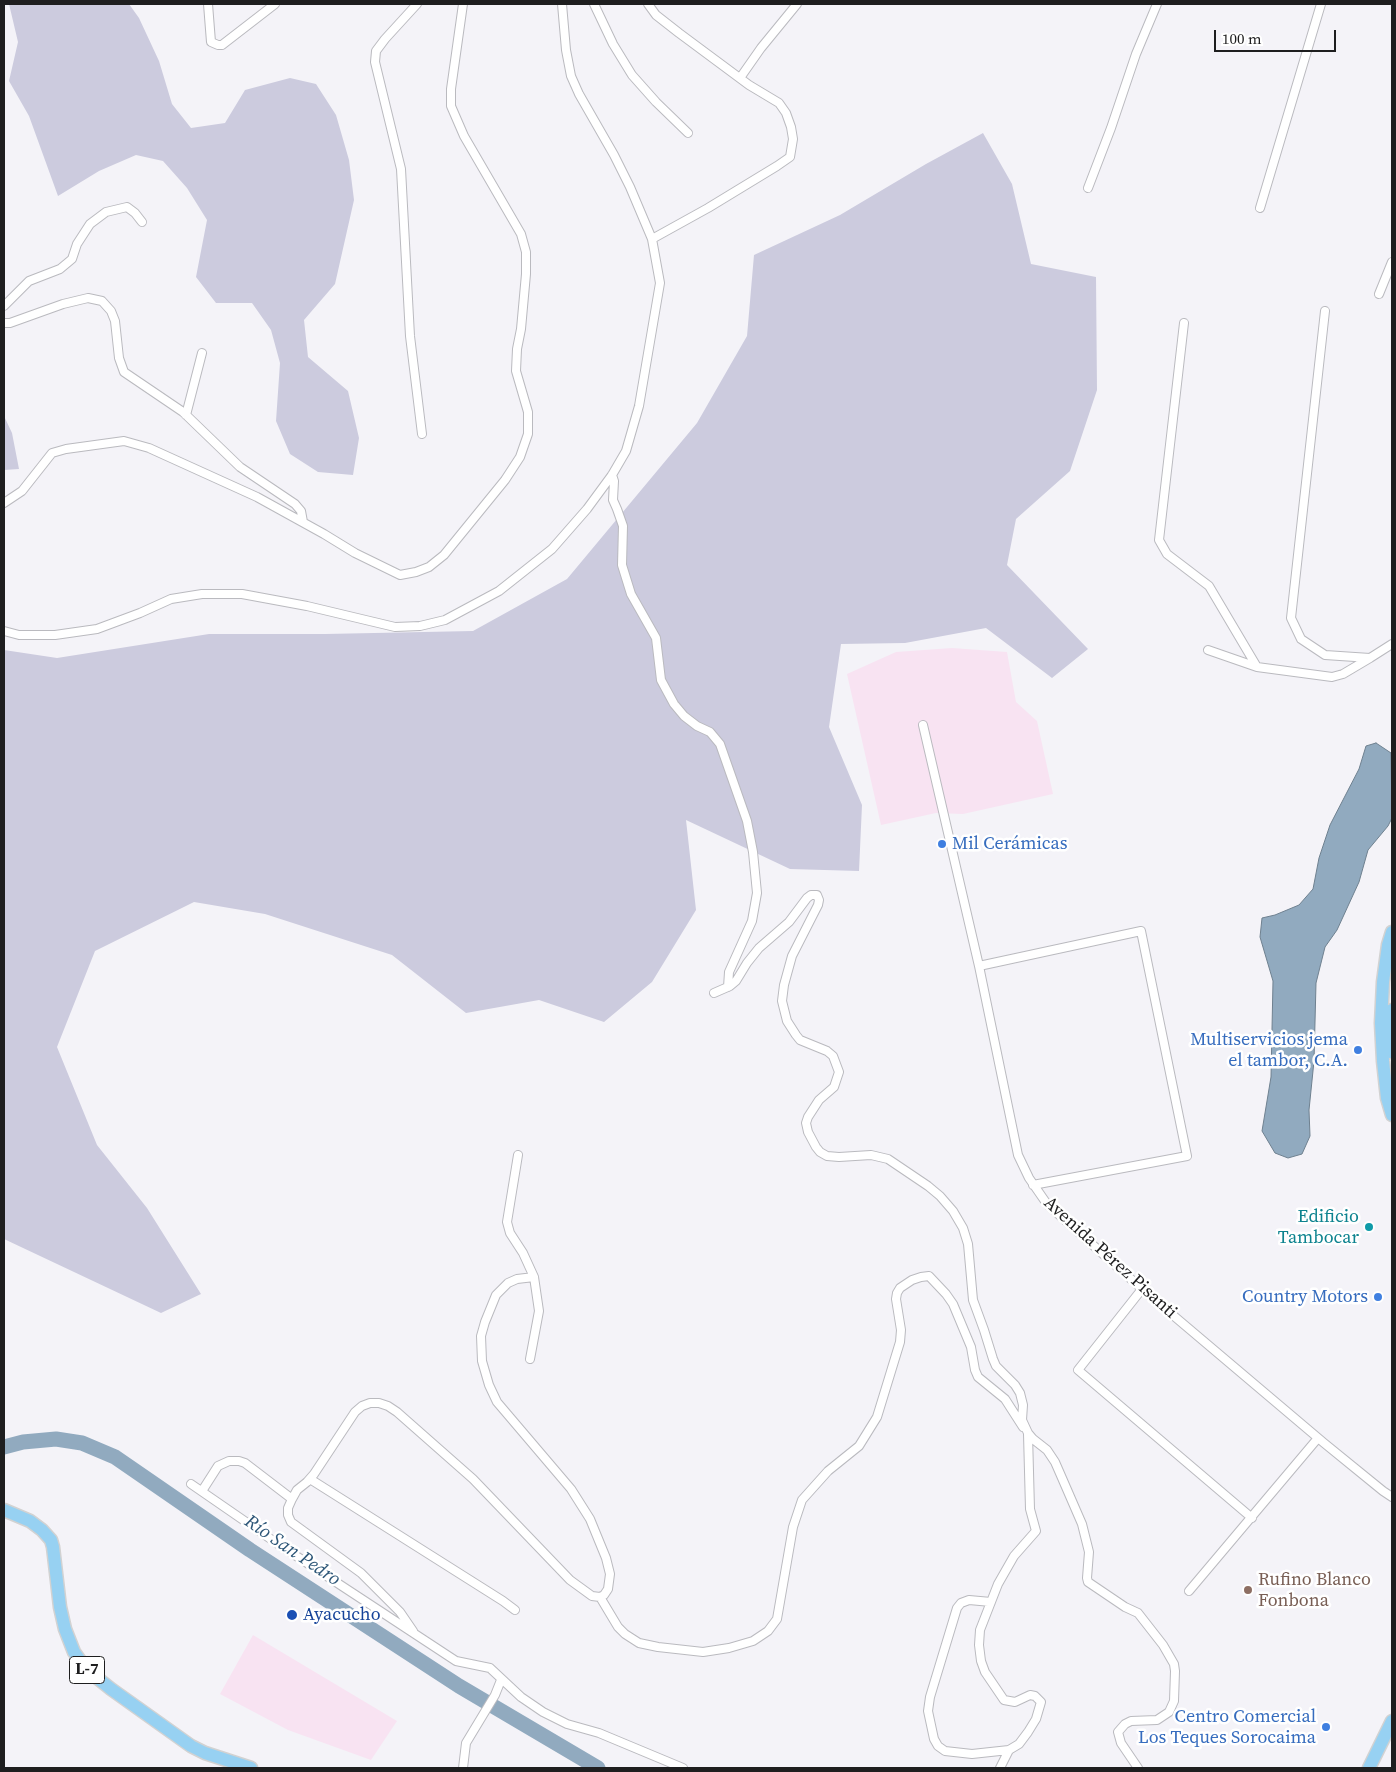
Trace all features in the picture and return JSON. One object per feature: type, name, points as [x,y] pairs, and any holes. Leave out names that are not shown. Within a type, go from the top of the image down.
[{"type":"main road","points":[[1392,932],[1388,945],[1383,982],[1381,1023],[1382,1061],[1387,1098],[1392,1115]]},
{"type":"main road","points":[[1392,1010],[1390,1072],[1392,1082]]},
{"type":"main road","name":"L-7","points":[[4,1510],[30,1521],[51,1540],[60,1607],[65,1629],[74,1652],[86,1669],[191,1746],[204,1753],[252,1768]]},
{"type":"main road","points":[[1369,1768],[1392,1721]]},
{"type":"main road","points":[[1378,1768],[1392,1741]]},
{"type":"street","points":[[208,4],[211,42],[218,45],[222,45],[275,4]]},
{"type":"street","points":[[417,4],[376,51],[375,62],[401,169],[410,336],[422,434]]},
{"type":"street","points":[[4,502],[22,491],[52,453],[66,448],[124,441],[149,448],[257,497],[400,575],[416,572],[429,566],[444,555],[505,480],[520,457],[528,434],[528,412],[516,371],[526,274],[526,252],[521,234],[464,136],[451,106],[451,89],[463,4]]},
{"type":"street","points":[[4,631],[19,635],[55,635],[97,629],[171,599],[202,594],[242,594],[307,606],[394,627],[420,626],[445,620],[499,591],[552,549],[588,510],[626,451],[639,406],[660,283],[652,239],[614,155],[579,94],[571,76],[566,50],[562,4]]},
{"type":"street","points":[[594,4],[613,44],[632,75],[688,133]]},
{"type":"street","points":[[648,4],[656,15],[740,78],[779,103],[786,113],[793,139],[790,157],[708,208],[652,239]]},
{"type":"street","points":[[740,78],[761,48],[797,4]]},
{"type":"street","points":[[1088,188],[1136,54],[1157,4]]},
{"type":"street","points":[[1260,208],[1321,4]]},
{"type":"street","points":[[4,306],[29,281],[60,269],[72,259],[77,244],[90,224],[106,212],[116,208],[127,208],[135,213],[142,222]]},
{"type":"street","points":[[1379,294],[1392,262]]},
{"type":"street","points":[[4,323],[10,324],[63,304],[88,298],[102,301],[111,311],[115,321],[119,358],[124,372],[186,414],[240,467],[295,504],[300,511],[303,522]]},
{"type":"street","points":[[1325,312],[1291,618],[1301,639],[1324,656],[1370,658]]},
{"type":"street","points":[[1184,323],[1160,540],[1167,554],[1209,586],[1257,667]]},
{"type":"street","points":[[186,414],[202,353]]},
{"type":"street","points":[[612,475],[614,481],[612,500],[623,526],[622,565],[631,594],[656,638],[661,680],[674,704],[684,716],[697,726],[710,732],[720,744],[747,821],[753,852],[757,893],[752,920],[729,972],[728,987]]},
{"type":"street","points":[[1208,650],[1257,667],[1332,677],[1343,674],[1392,644]]},
{"type":"street","name":"Avenida Pérez Pisanti","points":[[923,725],[979,966],[1018,1155],[1029,1178],[1047,1204],[1142,1289],[1318,1438],[1392,1497]]},
{"type":"street","points":[[714,993],[736,981],[759,948],[789,922],[807,898],[811,895],[816,896],[819,900],[817,909],[796,948],[788,968],[782,1001],[787,1021],[800,1040],[833,1056],[839,1072],[834,1087],[820,1100],[808,1116],[806,1123],[811,1139],[820,1152],[827,1156],[871,1155],[888,1159],[928,1186],[953,1211],[966,1236],[972,1300],[993,1359],[996,1366],[1015,1385],[1020,1393],[1022,1420],[1027,1432],[1030,1509],[1036,1531],[1014,1556],[998,1584],[980,1630],[979,1645],[981,1661],[985,1672],[1004,1700],[1015,1702],[1030,1695],[1035,1696],[1041,1702],[1036,1720],[1019,1744],[1009,1750],[972,1754],[944,1750],[938,1746],[934,1739],[928,1711],[930,1697],[957,1608],[961,1603],[969,1600],[990,1602]]},
{"type":"street","points":[[979,966],[1141,931],[1187,1156],[1033,1184]]},
{"type":"street","points":[[518,1155],[507,1222],[510,1233],[523,1252],[534,1277],[539,1311],[530,1358]]},
{"type":"street","points":[[600,1597],[618,1627],[625,1634],[639,1643],[658,1648],[703,1652],[729,1648],[754,1641],[768,1630],[777,1619],[793,1528],[802,1500],[828,1471],[859,1446],[877,1417],[900,1342],[901,1330],[896,1300],[897,1293],[900,1288],[912,1280],[929,1276],[953,1304],[971,1347],[978,1377],[1005,1399],[1019,1422],[1033,1439],[1047,1450],[1055,1462],[1082,1524],[1089,1552],[1088,1582],[1138,1614],[1164,1645],[1174,1664],[1174,1701],[1169,1712],[1157,1720],[1125,1724],[1118,1732],[1121,1743],[1138,1768]]},
{"type":"street","points":[[413,1631],[400,1612],[361,1573],[291,1522],[288,1515],[288,1508],[297,1490],[310,1479],[355,1412],[362,1406],[370,1403],[388,1406],[473,1479],[570,1580],[592,1596],[600,1597],[608,1589],[610,1574],[600,1541],[590,1520],[571,1489],[497,1402],[489,1385],[482,1361],[481,1336],[496,1295],[508,1283],[517,1279],[534,1277]]},
{"type":"street","points":[[1142,1289],[1078,1370],[1252,1518]]},
{"type":"street","points":[[1189,1591],[1318,1438]]},
{"type":"street","points":[[202,1492],[218,1466],[239,1461],[245,1463],[292,1499]]},
{"type":"street","points":[[310,1479],[515,1610]]},
{"type":"street","points":[[190,1484],[274,1542],[456,1660],[490,1668],[521,1697],[543,1712],[573,1726],[599,1733],[684,1768]]},
{"type":"street","points":[[463,1768],[466,1743],[495,1695],[501,1680]]},
{"type":"street","points":[[1000,1768],[1009,1750]]},
{"type":"shaded area","points":[[9,4],[129,4],[139,18],[159,61],[172,104],[191,128],[225,123],[245,90],[290,78],[316,84],[336,115],[349,160],[354,200],[335,284],[304,320],[308,357],[348,391],[359,438],[353,475],[318,472],[290,454],[276,421],[280,363],[271,330],[252,303],[216,303],[196,277],[207,220],[187,188],[163,161],[136,155],[99,171],[58,196],[29,116],[9,81],[18,42]]},
{"type":"shaded area","points":[[983,133],[1012,184],[1031,264],[1096,277],[1097,390],[1070,471],[1016,519],[1007,565],[1088,649],[1052,678],[986,628],[905,643],[841,644],[829,727],[862,805],[859,871],[790,869],[686,820],[696,910],[652,982],[604,1022],[539,1000],[466,1013],[392,955],[265,914],[194,902],[95,951],[57,1047],[97,1145],[147,1208],[201,1294],[161,1313],[4,1239],[4,650],[57,658],[209,634],[473,631],[567,579],[697,423],[747,336],[754,255],[840,215]]},
{"type":"shaded area","points":[[4,416],[12,433],[19,469],[4,470]]},
{"type":"shaded area","points":[[952,648],[1007,652],[1016,702],[1037,721],[1053,794],[963,814],[936,813],[881,825],[847,674],[896,652]]},
{"type":"shaded area","points":[[1376,743],[1391,753],[1392,818],[1388,826],[1368,850],[1359,882],[1337,930],[1325,947],[1316,983],[1314,1061],[1309,1110],[1310,1136],[1302,1154],[1288,1158],[1275,1153],[1262,1131],[1271,1077],[1273,981],[1260,937],[1262,918],[1299,905],[1313,889],[1319,858],[1330,825],[1359,769],[1366,746]]},
{"type":"shaded area","points":[[253,1635],[397,1721],[371,1760],[288,1730],[220,1694]]},
{"type":"waterway","name":"Río San Pedro","points":[[4,1447],[23,1442],[56,1439],[82,1443],[115,1457],[250,1550],[459,1686],[598,1768]]},
{"type":"place","name":"Mil Cerámicas","points":[[942,844]]},
{"type":"place","name":"Multiservicios jema el tambor, C.A.","points":[[1358,1050]]},
{"type":"place","name":"Edificio Tambocar","points":[[1369,1227]]},
{"type":"place","name":"Country Motors","points":[[1378,1297]]},
{"type":"place","name":"Rufino Blanco Fonbona","points":[[1248,1590]]},
{"type":"place","name":"Ayacucho","points":[[292,1615]]},
{"type":"place","name":"Centro Comercial Los Teques Sorocaima","points":[[1326,1727]]}]
